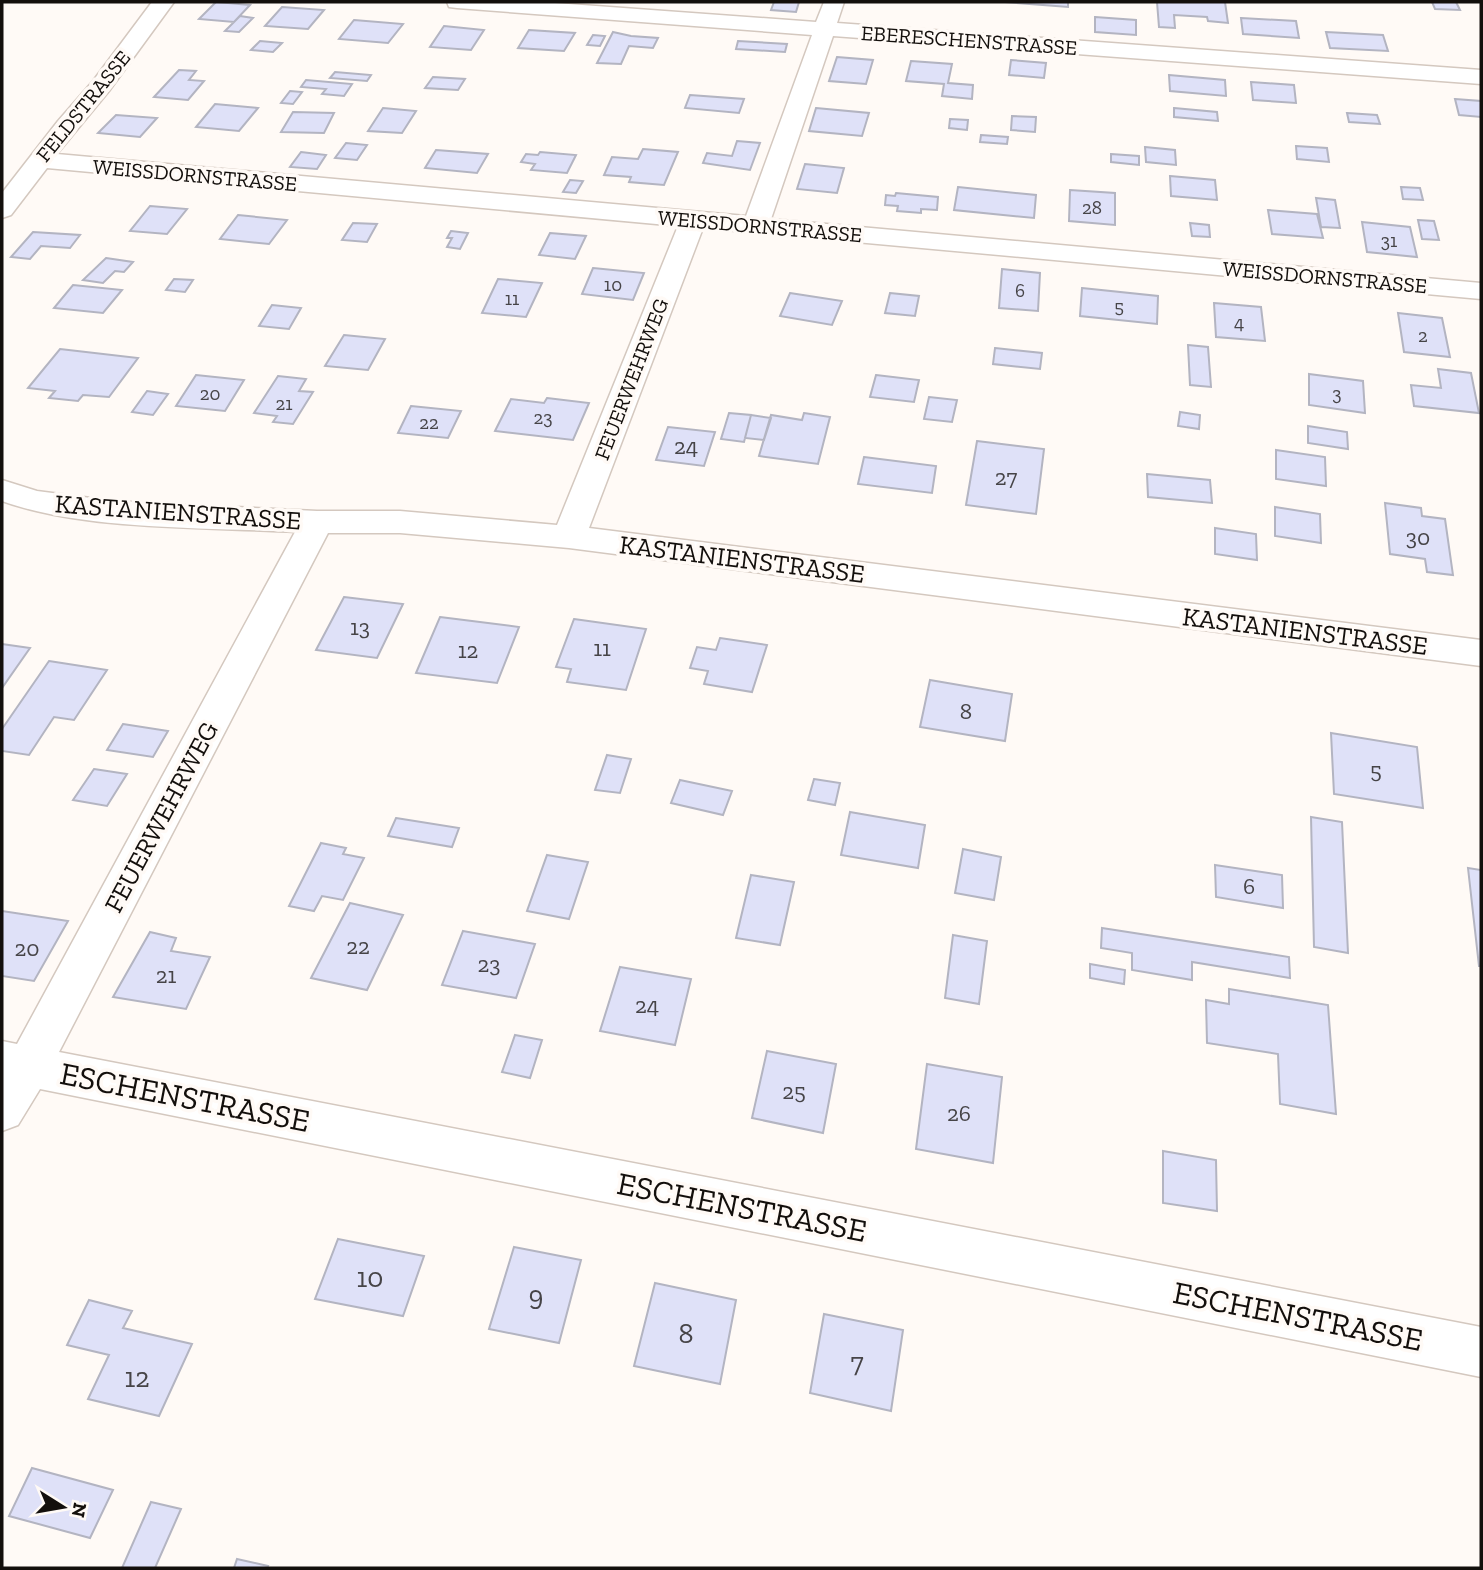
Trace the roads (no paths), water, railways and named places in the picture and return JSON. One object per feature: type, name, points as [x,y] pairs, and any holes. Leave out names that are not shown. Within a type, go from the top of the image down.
[{"type":"street","name":"FELDSTRASSE","points":[[2,210],[39,160],[101,86],[163,2]]},
{"type":"street","name":"EBERESCHENSTRASSE","points":[[457,2],[1481,77]]},
{"type":"street","points":[[756,225],[834,2]]},
{"type":"street","name":"WEISSDORNSTRASSE","points":[[39,160],[1481,291]]},
{"type":"street","name":"FEUERWEHRWEG","points":[[569,537],[693,220]]},
{"type":"street","name":"KASTANIENSTRASSE","points":[[2,490],[33,501],[114,512],[317,522],[400,522],[569,537],[1481,653]]},
{"type":"street","name":"FEUERWEHRWEG","points":[[2,1110],[15,1064],[317,522]]},
{"type":"street","name":"ESCHENSTRASSE","points":[[15,1064],[1481,1352]]}]
